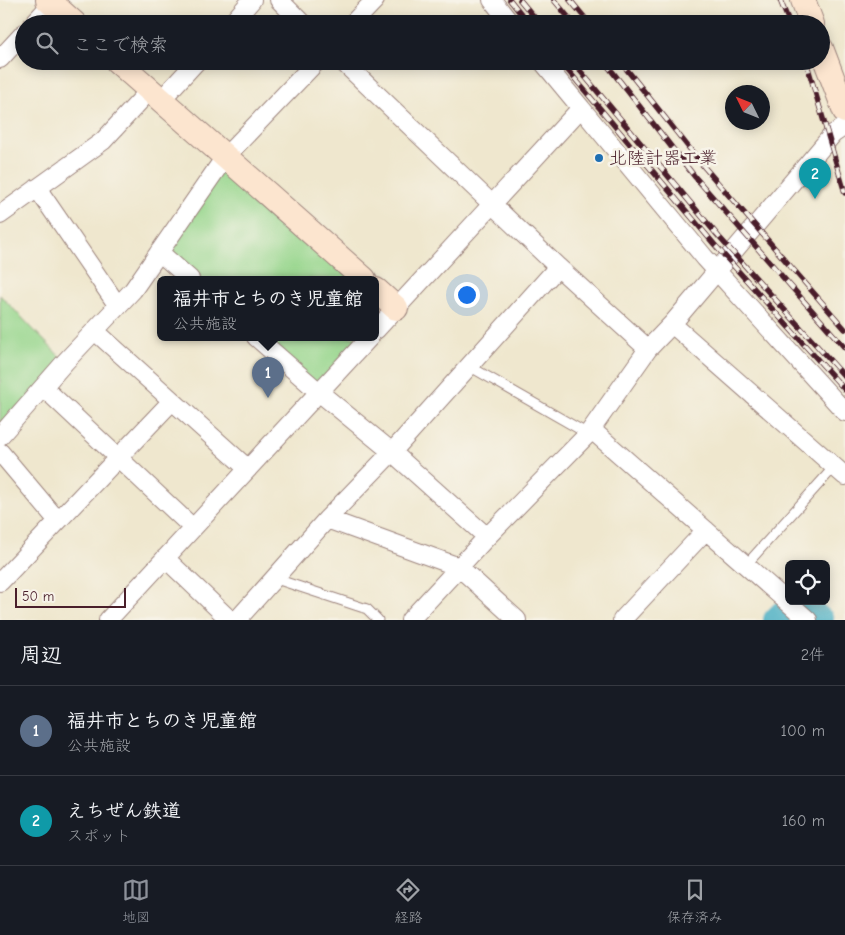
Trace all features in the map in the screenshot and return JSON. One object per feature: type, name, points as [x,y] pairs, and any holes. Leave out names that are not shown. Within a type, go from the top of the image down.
[{"type":"street","points":[[239,15],[252,0]]},
{"type":"street","points":[[279,0],[294,15]]},
{"type":"street","points":[[361,15],[375,0]]},
{"type":"street","points":[[492,0],[504,15]]},
{"type":"street","points":[[804,0],[809,15]]},
{"type":"street","points":[[39,15],[51,1],[66,15]]},
{"type":"street","points":[[0,59],[15,43]]},
{"type":"street","points":[[127,70],[361,276]]},
{"type":"street","points":[[0,215],[103,141],[186,70]]},
{"type":"street","points":[[0,436],[133,290],[225,157],[308,70]]},
{"type":"street","points":[[352,70],[558,267],[648,349]]},
{"type":"street","points":[[549,70],[717,271],[845,412]]},
{"type":"street","points":[[830,70],[844,103]]},
{"type":"street","points":[[379,327],[581,108]]},
{"type":"street","points":[[410,620],[487,537],[590,432],[648,349],[672,324],[833,134],[845,126]]},
{"type":"street","points":[[37,188],[118,306]]},
{"type":"street","points":[[159,252],[187,276]]},
{"type":"street","points":[[237,620],[327,519],[392,452],[558,267]]},
{"type":"street","points":[[379,293],[396,308]]},
{"type":"street","points":[[672,324],[840,471]]},
{"type":"street","points":[[95,331],[248,469]]},
{"type":"street","points":[[261,341],[392,452],[487,537]]},
{"type":"street","points":[[108,620],[366,341]]},
{"type":"street","points":[[43,387],[193,528]]},
{"type":"street","points":[[0,582],[172,401]]},
{"type":"street","points":[[590,432],[746,565],[800,617]]},
{"type":"street","points":[[0,452],[58,521]]},
{"type":"street","points":[[327,519],[459,567],[517,620]]},
{"type":"street","points":[[622,620],[706,530]]},
{"type":"street","points":[[165,558],[230,620]]},
{"type":"lane","points":[[469,366],[590,432]]},
{"type":"lane","points":[[746,565],[840,471]]},
{"type":"lane","points":[[273,578],[367,609],[378,620]]},
{"type":"green space","points":[[225,157],[361,276],[187,276],[164,256]]},
{"type":"green space","points":[[0,295],[65,362],[0,436]]},
{"type":"green space","points":[[261,341],[366,341],[320,393]]},
{"type":"waterway","points":[[776,620],[783,613],[815,615],[821,620]]},
{"type":"railway","points":[[510,0],[522,15]]},
{"type":"railway","points":[[520,0],[532,15]]},
{"type":"railway","points":[[554,0],[566,15]]},
{"type":"railway","points":[[570,0],[582,15]]},
{"type":"railway","points":[[780,0],[786,15]]},
{"type":"railway","points":[[568,70],[714,244],[845,390]]},
{"type":"railway","points":[[580,70],[719,237],[845,377]]},
{"type":"railway","points":[[611,70],[695,177],[845,348]]},
{"type":"railway","points":[[627,70],[705,168],[845,329]]},
{"type":"railway","points":[[809,70],[845,193]]},
{"type":"place","name":"北陸計器工業","points":[[599,158]]},
{"type":"place","name":"えちぜん鉄道","points":[[815,199]]},
{"type":"place","name":"福井市とちのき児童館","points":[[268,398]]}]
